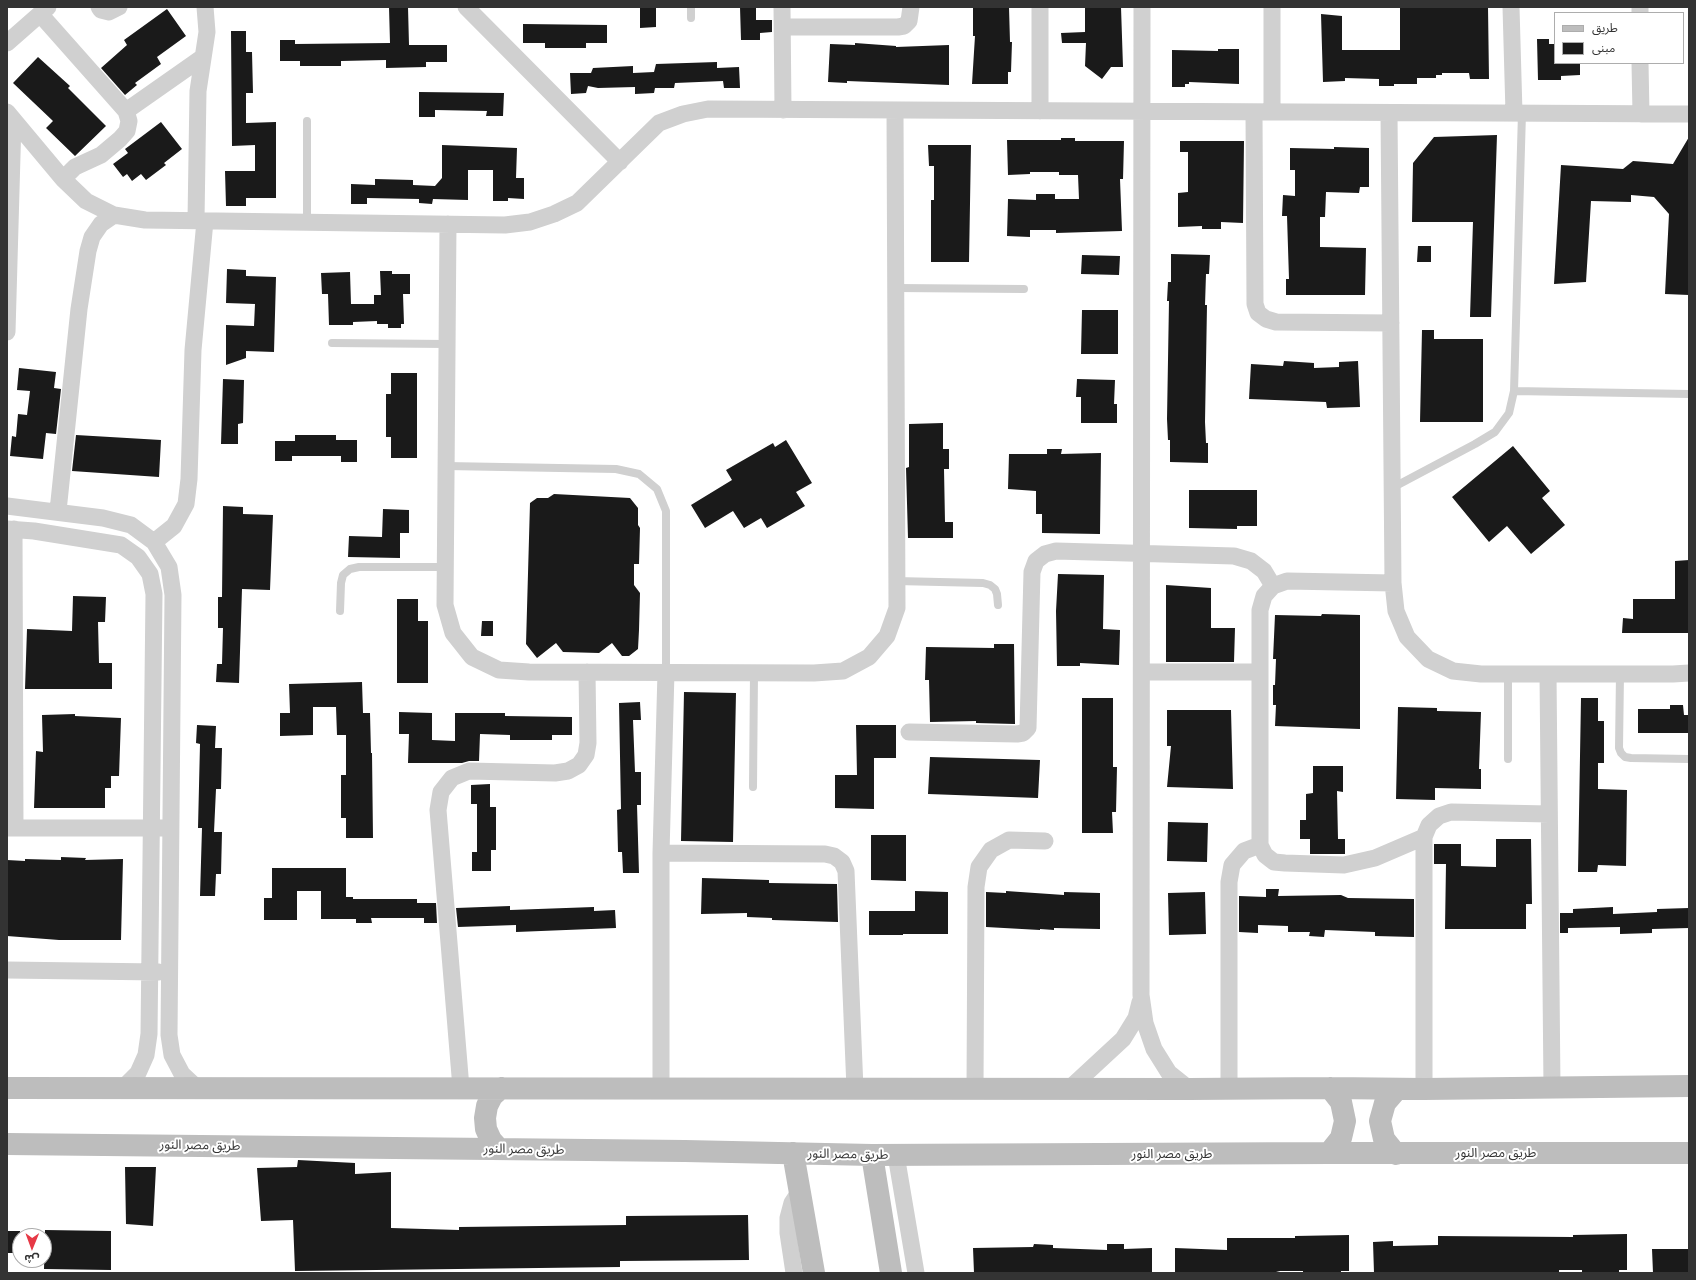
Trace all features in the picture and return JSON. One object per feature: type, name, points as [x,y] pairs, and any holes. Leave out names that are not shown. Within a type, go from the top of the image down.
[{"type":"street","points":[[99,7],[101,10],[109,12],[119,7]]},
{"type":"street","points":[[154,542],[174,526],[186,504],[189,479],[193,350],[201,220],[198,92],[207,32],[205,7]]},
{"type":"street","points":[[466,7],[620,162]]},
{"type":"street","points":[[782,7],[783,110]]},
{"type":"street","points":[[783,27],[898,27],[904,26],[909,21],[911,7]]},
{"type":"street","points":[[1040,7],[1040,111]]},
{"type":"street","points":[[1142,7],[1141,996],[1145,1023],[1154,1050],[1169,1073],[1189,1089]]},
{"type":"street","points":[[1272,7],[1272,112]]},
{"type":"street","points":[[1511,7],[1518,113]]},
{"type":"street","points":[[7,43],[44,10],[126,111],[129,121],[127,132],[101,155],[75,167],[63,179]]},
{"type":"street","points":[[126,111],[203,57]]},
{"type":"street","points":[[1640,64],[1641,114]]},
{"type":"street","points":[[10,116],[63,179],[86,200],[114,215],[145,220],[505,225],[530,222],[554,214],[577,203],[659,123],[683,114],[708,109],[1689,114]]},
{"type":"street","points":[[448,224],[445,605],[453,634],[472,656],[499,670],[754,673],[814,673],[843,670],[868,658],[887,636],[896,608],[895,110]]},
{"type":"street","points":[[1254,112],[1255,304],[1258,313],[1266,319],[1276,322],[1391,323]]},
{"type":"street","points":[[1389,113],[1393,583],[1396,611],[1404,631],[1428,660],[1453,671],[1481,674],[1689,673]]},
{"type":"street","points":[[7,332],[10,116]]},
{"type":"street","points":[[58,511],[79,309],[88,251],[92,237],[101,224],[114,215]]},
{"type":"street","points":[[7,506],[58,511],[103,518],[131,525],[154,542],[169,566],[173,595],[169,1034],[172,1055],[182,1074],[197,1088]]},
{"type":"street","points":[[123,1088],[138,1073],[146,1055],[149,1034],[151,828],[154,594],[150,574],[138,557],[121,545],[11,529],[11,828],[151,828],[171,828]]},
{"type":"street","points":[[909,732],[1023,733],[1028,728],[1030,721],[1032,572],[1036,561],[1044,554],[1056,551],[1142,552],[1234,556],[1251,561],[1255,564],[1264,571],[1274,586]]},
{"type":"street","points":[[1393,583],[1287,581],[1274,586],[1264,596],[1260,610],[1260,845],[1265,855],[1274,862],[1285,864],[1344,864],[1375,858],[1424,837]]},
{"type":"street","points":[[461,1088],[438,810],[441,792],[452,778],[469,771],[568,772],[579,765],[586,755],[588,743],[587,672]]},
{"type":"street","points":[[661,1089],[661,853],[666,672]]},
{"type":"street","points":[[1142,672],[1260,672]]},
{"type":"street","points":[[1548,674],[1552,1088]]},
{"type":"street","points":[[1424,1089],[1424,837],[1429,825],[1439,816],[1451,812],[1549,814]]},
{"type":"street","points":[[975,1089],[976,887],[979,867],[991,850],[1009,840],[1045,841]]},
{"type":"street","points":[[1229,1089],[1229,882],[1232,865],[1236,860],[1244,851],[1260,845]]},
{"type":"street","points":[[661,853],[825,854],[834,856],[842,862],[846,871],[855,1089]]},
{"type":"street","points":[[7,970],[170,972]]},
{"type":"street","points":[[1069,1089],[1124,1039],[1136,1018],[1141,996]]},
{"type":"street","points":[[7,1088],[1330,1088],[1397,1090],[1689,1086]]},
{"type":"street","points":[[500,1149],[491,1140],[486,1129],[485,1118],[487,1106],[492,1096],[501,1088]]},
{"type":"street","points":[[1329,1152],[1341,1138],[1345,1121],[1341,1102],[1330,1088]]},
{"type":"street","points":[[1396,1154],[1384,1140],[1380,1121],[1385,1103],[1397,1090]]},
{"type":"street","name":"طريق مصر النور","points":[[7,1144],[500,1149],[872,1155],[1329,1152],[1396,1154],[1689,1153]]},
{"type":"street","points":[[793,1153],[814,1273]]},
{"type":"street","points":[[872,1155],[891,1273]]},
{"type":"street","points":[[896,1155],[916,1273]]},
{"type":"street","points":[[794,1273],[788,1233],[788,1218],[792,1203],[800,1191]]},
{"type":"lane","points":[[691,7],[691,18]]},
{"type":"lane","points":[[1392,488],[1476,444],[1495,432],[1508,413],[1514,391],[1518,113]]},
{"type":"lane","points":[[307,121],[307,222]]},
{"type":"lane","points":[[896,288],[1024,289]]},
{"type":"lane","points":[[332,343],[447,344]]},
{"type":"lane","points":[[1514,391],[1689,394]]},
{"type":"lane","points":[[446,466],[616,469],[640,474],[657,489],[666,511],[666,672]]},
{"type":"lane","points":[[340,611],[341,583],[343,574],[350,569],[359,567],[445,567]]},
{"type":"lane","points":[[896,581],[984,583],[995,589],[998,606]]},
{"type":"lane","points":[[754,673],[754,788]]},
{"type":"lane","points":[[1508,674],[1508,759]]},
{"type":"lane","points":[[1620,674],[1619,748],[1621,753],[1625,757],[1631,758],[1689,759]]},
{"type":"building","points":[[389,7],[408,7],[409,45],[447,45],[447,62],[426,62],[426,67],[386,68],[386,60],[341,61],[341,66],[300,66],[300,61],[280,61],[280,40],[295,40],[295,44],[390,43]]},
{"type":"building","points":[[640,7],[656,7],[656,27],[640,28]]},
{"type":"building","points":[[740,7],[756,7],[756,20],[772,20],[772,32],[760,33],[760,40],[741,40]]},
{"type":"building","points":[[973,7],[1009,7],[1010,42],[1012,42],[1011,72],[1008,72],[1008,84],[972,84],[975,36],[973,36]]},
{"type":"building","points":[[1085,7],[1121,7],[1123,67],[1111,67],[1102,79],[1085,66],[1086,43],[1062,43],[1061,33],[1085,32]]},
{"type":"building","points":[[1400,7],[1488,7],[1489,79],[1470,79],[1469,73],[1442,73],[1442,75],[1436,75],[1436,78],[1417,78],[1417,84],[1394,84],[1394,86],[1379,86],[1379,79],[1345,78],[1345,81],[1323,82],[1321,14],[1342,16],[1342,50],[1400,50]]},
{"type":"building","points":[[167,9],[186,36],[157,57],[161,64],[135,83],[137,85],[125,95],[101,68],[127,45],[124,40]]},
{"type":"building","points":[[523,24],[607,25],[607,43],[586,43],[586,48],[545,48],[545,43],[523,43]]},
{"type":"building","points":[[231,31],[246,31],[246,52],[252,52],[253,93],[246,93],[246,123],[276,122],[276,198],[246,198],[246,206],[226,206],[225,171],[255,171],[255,145],[232,146]]},
{"type":"building","points":[[1537,39],[1549,39],[1549,44],[1554,44],[1554,64],[1580,64],[1580,75],[1561,76],[1561,80],[1538,80]]},
{"type":"building","points":[[855,43],[896,47],[949,45],[949,85],[847,81],[847,83],[828,82],[830,44],[855,45]]},
{"type":"building","points":[[1218,49],[1239,49],[1239,84],[1189,82],[1189,84],[1185,84],[1185,87],[1172,87],[1172,50],[1218,51]]},
{"type":"building","points":[[38,57],[70,86],[68,88],[106,126],[75,156],[46,128],[53,121],[13,83]]},
{"type":"building","points":[[717,62],[717,68],[739,67],[740,88],[724,88],[723,81],[675,83],[674,88],[655,88],[654,93],[635,94],[635,87],[598,88],[588,86],[586,93],[571,94],[570,73],[591,73],[593,68],[633,66],[633,73],[654,72],[656,64]]},
{"type":"building","points":[[419,92],[504,93],[503,116],[486,116],[487,111],[435,110],[435,117],[419,117]]},
{"type":"building","points":[[161,122],[182,149],[164,163],[166,165],[146,180],[141,174],[132,181],[127,174],[123,177],[113,164],[128,153],[125,149]]},
{"type":"building","points":[[1497,135],[1491,317],[1470,317],[1473,222],[1412,222],[1413,163],[1434,137]]},
{"type":"building","points":[[1689,137],[1689,295],[1665,294],[1669,214],[1654,197],[1631,195],[1631,202],[1591,201],[1586,282],[1554,284],[1561,165],[1623,169],[1633,161],[1673,164]]},
{"type":"building","points":[[1061,138],[1075,138],[1075,141],[1124,141],[1123,179],[1120,179],[1122,231],[1056,233],[1056,230],[1030,230],[1030,237],[1007,236],[1008,199],[1036,200],[1036,194],[1055,194],[1055,199],[1079,199],[1078,175],[1059,175],[1059,172],[1030,172],[1030,174],[1008,175],[1007,140],[1061,140]]},
{"type":"building","points":[[1180,141],[1244,141],[1243,223],[1221,222],[1221,229],[1202,229],[1202,226],[1178,227],[1178,193],[1188,192],[1188,152],[1180,152]]},
{"type":"building","points":[[442,145],[517,148],[516,178],[524,178],[524,199],[508,198],[508,201],[493,201],[493,170],[468,170],[468,200],[433,199],[432,204],[419,203],[419,199],[367,198],[367,204],[351,204],[351,184],[375,185],[375,179],[413,180],[413,185],[435,186],[442,178]]},
{"type":"building","points":[[928,145],[971,145],[969,262],[931,262],[931,200],[934,200],[934,166],[929,166]]},
{"type":"building","points":[[1334,147],[1369,148],[1369,187],[1360,187],[1359,193],[1326,192],[1325,217],[1320,217],[1320,247],[1366,248],[1365,295],[1286,295],[1286,279],[1289,279],[1287,216],[1282,216],[1283,195],[1295,196],[1295,170],[1290,170],[1290,148],[1334,149]]},
{"type":"building","points":[[1418,246],[1431,246],[1431,262],[1417,262]]},
{"type":"building","points":[[1171,254],[1210,255],[1209,274],[1206,274],[1205,305],[1207,305],[1205,422],[1206,443],[1208,443],[1208,463],[1170,462],[1170,440],[1168,440],[1167,419],[1169,301],[1167,301],[1168,282],[1171,282]]},
{"type":"building","points":[[1082,255],[1120,256],[1119,275],[1081,274]]},
{"type":"building","points":[[227,269],[246,270],[246,276],[276,277],[274,352],[246,351],[246,358],[226,365],[226,325],[254,326],[255,304],[226,303]]},
{"type":"building","points":[[380,271],[392,271],[392,274],[410,274],[410,294],[403,294],[404,324],[401,324],[401,328],[388,328],[388,324],[377,324],[377,321],[353,322],[353,325],[329,325],[328,294],[322,294],[321,273],[350,272],[351,304],[374,304],[374,295],[381,295]]},
{"type":"building","points":[[1082,310],[1118,310],[1118,354],[1081,354]]},
{"type":"building","points":[[1422,330],[1434,330],[1434,339],[1483,339],[1483,422],[1420,422]]},
{"type":"building","points":[[1284,361],[1314,363],[1314,368],[1339,367],[1339,362],[1358,361],[1360,407],[1327,408],[1326,402],[1249,399],[1251,364],[1283,366]]},
{"type":"building","points":[[19,368],[56,372],[54,388],[61,389],[56,434],[46,433],[43,459],[10,456],[12,436],[16,437],[18,414],[27,415],[30,391],[17,390]]},
{"type":"building","points":[[391,373],[417,373],[417,458],[391,458],[391,437],[386,437],[386,394],[391,394]]},
{"type":"building","points":[[223,379],[244,380],[243,423],[238,424],[238,444],[221,444]]},
{"type":"building","points":[[1077,379],[1115,380],[1114,404],[1117,404],[1117,423],[1081,423],[1081,397],[1076,397]]},
{"type":"building","points":[[943,423],[943,449],[949,449],[949,469],[944,469],[945,522],[953,522],[953,538],[908,538],[906,468],[909,467],[909,424]]},
{"type":"building","points":[[76,435],[161,440],[159,477],[72,471]]},
{"type":"building","points":[[295,435],[336,435],[336,440],[357,440],[357,462],[341,462],[341,456],[292,456],[292,461],[275,461],[275,441],[295,441]]},
{"type":"building","points":[[786,440],[812,483],[796,492],[805,506],[767,528],[761,518],[744,528],[733,511],[705,528],[691,505],[732,480],[726,470],[773,443],[775,447]]},
{"type":"building","points":[[1513,446],[1550,491],[1542,498],[1565,525],[1531,554],[1507,526],[1489,542],[1452,497]]},
{"type":"building","points":[[1047,449],[1062,449],[1061,454],[1101,453],[1100,534],[1042,533],[1042,514],[1036,514],[1036,491],[1008,489],[1009,454],[1047,454]]},
{"type":"building","points":[[1189,490],[1257,490],[1257,526],[1237,526],[1237,529],[1189,528]]},
{"type":"building","points":[[554,494],[630,498],[638,508],[638,525],[640,528],[639,564],[634,564],[634,585],[640,593],[638,649],[629,656],[622,656],[612,643],[599,653],[563,652],[556,643],[537,658],[526,644],[530,503],[537,498],[548,498]]},
{"type":"building","points":[[223,506],[243,507],[243,514],[273,515],[270,590],[242,589],[239,683],[216,682],[217,664],[222,664],[223,628],[218,628],[218,597],[222,597]]},
{"type":"building","points":[[383,509],[409,510],[409,533],[400,533],[400,558],[348,557],[349,536],[382,537]]},
{"type":"building","points":[[1689,560],[1689,633],[1622,633],[1623,618],[1633,619],[1633,599],[1675,599],[1675,561]]},
{"type":"building","points":[[1058,574],[1104,575],[1103,629],[1120,630],[1119,665],[1080,663],[1080,666],[1057,666],[1056,611]]},
{"type":"building","points":[[1166,585],[1211,588],[1211,628],[1235,628],[1234,662],[1166,662]]},
{"type":"building","points":[[73,596],[106,597],[105,622],[98,622],[99,663],[112,663],[112,689],[25,689],[27,629],[72,631]]},
{"type":"building","points":[[397,599],[418,599],[418,621],[428,621],[428,683],[397,683]]},
{"type":"building","points":[[1322,614],[1360,615],[1360,729],[1275,726],[1276,705],[1273,705],[1273,685],[1275,685],[1276,659],[1273,659],[1275,615],[1321,616]]},
{"type":"building","points":[[482,621],[493,621],[493,636],[481,636]]},
{"type":"building","points":[[994,644],[1014,644],[1015,724],[976,723],[976,721],[930,722],[929,680],[925,680],[926,647],[994,648]]},
{"type":"building","points":[[362,682],[363,713],[370,713],[373,838],[346,838],[346,818],[341,818],[341,775],[346,775],[346,735],[337,735],[336,707],[313,707],[313,735],[280,736],[280,713],[290,713],[289,684]]},
{"type":"building","points":[[684,692],[736,693],[733,842],[681,841]]},
{"type":"building","points":[[1082,698],[1113,698],[1113,767],[1117,767],[1116,812],[1112,812],[1113,833],[1082,833]]},
{"type":"building","points":[[1581,698],[1598,698],[1598,721],[1604,721],[1604,763],[1598,763],[1598,789],[1627,790],[1626,866],[1598,865],[1597,872],[1578,872]]},
{"type":"building","points":[[640,702],[641,720],[633,720],[635,772],[641,772],[641,805],[637,805],[639,873],[623,873],[622,852],[618,852],[617,810],[621,809],[619,703]]},
{"type":"building","points":[[1670,705],[1683,705],[1684,715],[1689,715],[1689,733],[1638,733],[1638,709],[1670,709]]},
{"type":"building","points":[[1398,707],[1437,708],[1437,711],[1481,712],[1479,769],[1481,769],[1481,789],[1435,788],[1435,800],[1396,799]]},
{"type":"building","points":[[1167,710],[1231,710],[1233,789],[1167,787],[1171,746],[1167,746]]},
{"type":"building","points":[[399,712],[432,713],[432,740],[455,741],[455,713],[505,713],[505,716],[572,717],[572,735],[552,735],[552,740],[510,740],[510,735],[480,734],[479,761],[462,763],[408,763],[409,734],[399,734]]},
{"type":"building","points":[[75,714],[75,716],[121,718],[119,776],[111,776],[111,788],[105,788],[105,808],[34,808],[36,751],[43,752],[42,715]]},
{"type":"building","points":[[197,725],[216,726],[215,748],[222,748],[221,789],[216,789],[214,832],[222,832],[221,874],[216,874],[215,896],[200,896],[202,828],[198,828],[200,744],[196,743]]},
{"type":"building","points":[[856,725],[896,725],[896,758],[874,758],[874,809],[835,808],[835,775],[857,775]]},
{"type":"building","points":[[930,757],[1040,760],[1038,798],[928,794]]},
{"type":"building","points":[[1313,766],[1343,766],[1343,792],[1337,791],[1338,839],[1345,839],[1345,854],[1310,854],[1310,839],[1300,839],[1300,820],[1306,820],[1306,794],[1313,793]]},
{"type":"building","points":[[490,784],[490,807],[496,807],[496,850],[491,850],[491,871],[472,871],[472,852],[477,852],[477,804],[471,804],[471,785]]},
{"type":"building","points":[[1168,822],[1208,823],[1207,862],[1167,861]]},
{"type":"building","points":[[871,835],[906,835],[906,881],[871,880]]},
{"type":"building","points":[[1496,839],[1531,839],[1532,904],[1526,904],[1526,929],[1445,929],[1446,864],[1434,864],[1434,844],[1461,844],[1461,866],[1496,867]]},
{"type":"building","points":[[61,857],[86,858],[85,860],[123,859],[121,940],[59,940],[7,936],[7,860],[61,860]]},
{"type":"building","points":[[272,868],[346,868],[346,897],[353,897],[353,899],[417,899],[417,903],[436,903],[437,923],[424,923],[424,918],[371,918],[372,923],[356,923],[356,919],[321,919],[321,891],[297,891],[297,920],[264,920],[264,898],[272,898]]},
{"type":"building","points":[[702,878],[769,880],[769,883],[837,884],[838,922],[772,920],[772,918],[747,917],[747,913],[701,914]]},
{"type":"building","points":[[1266,889],[1279,889],[1278,896],[1341,895],[1348,898],[1414,899],[1414,937],[1375,936],[1375,932],[1325,930],[1324,937],[1309,936],[1310,932],[1288,932],[1288,926],[1258,925],[1258,933],[1239,932],[1239,896],[1266,897]]},
{"type":"building","points":[[915,891],[948,892],[948,934],[869,935],[869,911],[915,911]]},
{"type":"building","points":[[1006,891],[1064,895],[1064,892],[1100,893],[1100,929],[1054,928],[1054,930],[1040,930],[986,927],[986,892],[1006,893]]},
{"type":"building","points":[[1205,892],[1206,934],[1169,935],[1168,893]]},
{"type":"building","points":[[510,906],[510,910],[594,907],[594,911],[615,910],[616,928],[516,932],[516,925],[458,927],[456,908]]},
{"type":"building","points":[[1613,907],[1613,914],[1657,912],[1657,909],[1689,908],[1689,928],[1652,929],[1652,933],[1620,934],[1620,927],[1568,928],[1568,933],[1560,933],[1560,913],[1573,913],[1573,909]]},
{"type":"building","points":[[298,1160],[355,1163],[355,1174],[391,1172],[391,1228],[459,1230],[459,1227],[626,1225],[626,1216],[748,1215],[749,1260],[620,1261],[620,1267],[295,1271],[293,1220],[261,1221],[257,1168],[297,1167]]},
{"type":"building","points":[[125,1167],[156,1167],[153,1226],[126,1224]]},
{"type":"building","points":[[52,1230],[111,1231],[111,1270],[44,1269],[52,1268]]},
{"type":"building","points":[[7,1231],[12,1231],[12,1253],[7,1253]]},
{"type":"building","points":[[1627,1234],[1627,1270],[1619,1270],[1619,1273],[1582,1273],[1582,1270],[1559,1270],[1559,1273],[1374,1273],[1373,1242],[1393,1241],[1393,1246],[1438,1245],[1438,1236],[1573,1237],[1573,1235]]},
{"type":"building","points":[[1349,1235],[1349,1271],[1341,1271],[1341,1273],[1303,1273],[1303,1271],[1280,1271],[1272,1273],[1175,1273],[1175,1248],[1227,1250],[1227,1238],[1295,1238],[1295,1236]]},
{"type":"building","points":[[1034,1244],[1053,1245],[1053,1248],[1107,1250],[1107,1244],[1124,1244],[1124,1249],[1152,1248],[1152,1273],[974,1273],[973,1248],[1033,1247]]},
{"type":"building","points":[[1652,1249],[1689,1249],[1689,1273],[1653,1273]]}]
